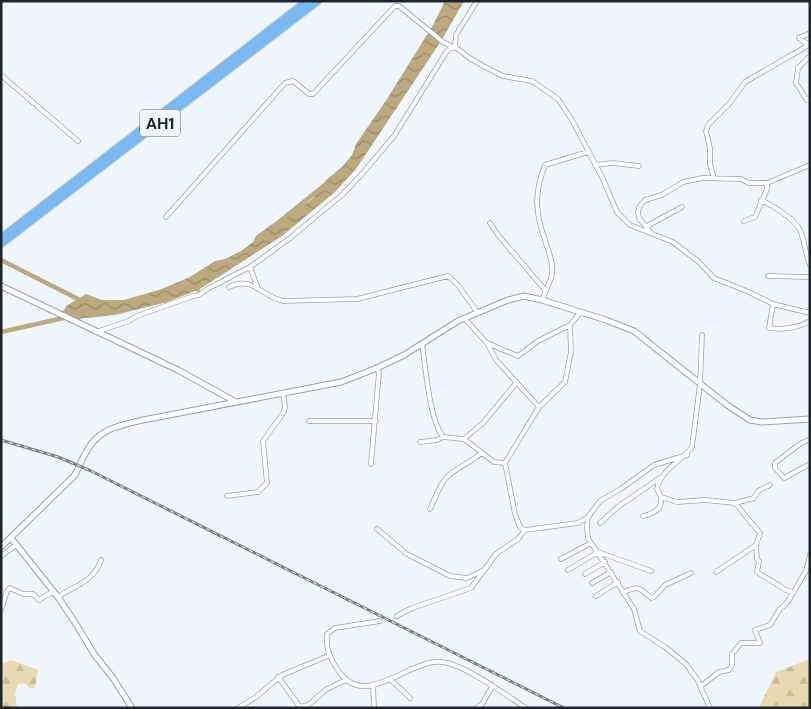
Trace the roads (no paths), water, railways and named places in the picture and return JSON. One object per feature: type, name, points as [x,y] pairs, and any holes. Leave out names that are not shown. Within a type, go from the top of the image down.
[{"type":"highway","name":"AH1","points":[[1,238],[307,1]]},
{"type":"highway","name":"AH1","points":[[1,244],[318,1]]},
{"type":"street","points":[[455,48],[456,35],[477,1]]},
{"type":"street","points":[[166,217],[286,82],[293,81],[309,94],[315,93],[395,6],[400,6],[443,42],[471,59],[503,76],[532,81],[553,95],[563,105],[621,218],[634,228],[673,242],[699,262],[714,278],[773,304],[810,313]]},
{"type":"street","points":[[714,178],[710,164],[709,142],[706,131],[708,125],[729,104],[745,82],[809,45],[799,38],[810,33]]},
{"type":"street","points":[[96,332],[200,295],[209,288],[250,267],[290,238],[362,174],[394,136],[447,51],[455,48]]},
{"type":"street","points":[[810,56],[798,68],[796,83],[807,100],[810,100]]},
{"type":"street","points":[[1,75],[78,141]]},
{"type":"street","points":[[542,300],[552,274],[552,269],[536,204],[538,181],[544,165],[588,152]]},
{"type":"street","points":[[595,165],[613,163],[639,166]]},
{"type":"street","points":[[651,233],[638,214],[639,207],[645,200],[662,195],[689,180],[714,178],[741,179],[750,182],[767,183],[810,165]]},
{"type":"street","points":[[744,221],[754,219],[767,188],[767,183]]},
{"type":"street","points":[[762,200],[772,205],[800,230],[810,265]]},
{"type":"street","points":[[647,226],[682,207]]},
{"type":"street","points":[[490,223],[545,290]]},
{"type":"street","points":[[250,267],[258,289]]},
{"type":"street","points":[[229,287],[243,282],[273,298],[283,301],[357,299],[448,276],[458,285],[478,312]]},
{"type":"street","points":[[768,276],[810,277]]},
{"type":"street","points":[[1,286],[178,370],[236,402]]},
{"type":"street","points":[[1,547],[73,477],[91,443],[105,431],[129,423],[341,382],[377,368],[422,344],[464,318],[517,297],[530,297],[542,300],[634,331],[739,414],[750,420],[762,422],[810,419]]},
{"type":"street","points":[[773,304],[770,328],[800,326],[810,321]]},
{"type":"street","points":[[487,344],[518,356],[538,341],[570,326],[581,312]]},
{"type":"street","points":[[464,318],[487,344],[496,360],[539,407]]},
{"type":"street","points":[[570,326],[571,352],[565,382],[539,407],[506,462],[518,524],[522,529],[569,526],[578,523],[588,517],[600,500],[622,488],[654,465],[687,455]]},
{"type":"street","points":[[600,523],[619,506],[661,478],[687,455],[692,446],[700,384],[702,335]]},
{"type":"street","points":[[422,344],[437,429],[443,437]]},
{"type":"street","points":[[371,464],[379,373],[377,368]]},
{"type":"street","points":[[464,439],[483,423],[516,382]]},
{"type":"street","points":[[228,496],[258,492],[267,483],[263,441],[284,412],[283,394]]},
{"type":"street","points":[[309,421],[376,420]]},
{"type":"street","points":[[420,442],[437,440],[443,437],[464,439],[494,462],[506,462]]},
{"type":"street","points":[[810,439],[800,444],[775,464],[775,468],[784,478],[810,464]]},
{"type":"street","points":[[430,509],[446,478],[481,453]]},
{"type":"street","points":[[643,516],[652,514],[661,504],[661,497],[657,489],[661,478]]},
{"type":"street","points":[[661,497],[677,502],[705,500],[735,503],[754,498],[758,492],[770,485]]},
{"type":"street","points":[[735,503],[760,532],[756,545],[759,562],[757,572],[792,592]]},
{"type":"street","points":[[588,517],[587,533],[591,543],[634,609],[640,631],[685,663],[700,686],[710,708]]},
{"type":"street","points":[[377,529],[407,554],[450,576],[467,578],[484,570]]},
{"type":"street","points":[[398,616],[412,608],[465,592],[473,586],[496,554],[518,539],[526,530]]},
{"type":"street","points":[[10,538],[58,597],[94,654],[113,678],[132,708]]},
{"type":"street","points":[[561,559],[591,543]]},
{"type":"street","points":[[1,556],[16,545]]},
{"type":"street","points":[[716,572],[756,545]]},
{"type":"street","points":[[568,570],[598,552]]},
{"type":"street","points":[[598,552],[651,571]]},
{"type":"street","points":[[700,686],[719,672],[729,670],[732,665],[732,654],[741,643],[760,643],[755,630],[770,624],[780,609],[787,603],[806,571],[809,557]]},
{"type":"street","points":[[58,597],[93,576],[99,568],[101,560]]},
{"type":"street","points":[[585,574],[605,562]]},
{"type":"street","points":[[592,584],[611,572]]},
{"type":"street","points":[[624,592],[638,587],[651,598],[654,598],[665,585],[691,573]]},
{"type":"street","points":[[596,596],[618,582]]},
{"type":"street","points":[[1,610],[7,591],[10,588],[23,594],[33,594],[39,600],[52,592]]},
{"type":"street","points":[[380,621],[332,629],[327,634],[328,656],[346,680],[357,686],[373,686],[407,671],[441,662],[459,667],[526,708]]},
{"type":"street","points":[[238,708],[256,697],[278,678],[328,656]]},
{"type":"street","points":[[278,678],[300,707],[308,705],[327,689],[346,680]]},
{"type":"street","points":[[390,679],[410,698]]},
{"type":"street","points":[[373,686],[374,708]]},
{"type":"street","points":[[476,708],[482,704],[492,687]]},
{"type":"water","points":[[445,1],[464,1],[441,41],[356,169],[335,192],[282,236],[200,289],[199,292],[195,291],[167,302],[115,315],[77,319],[62,311],[66,306],[86,294],[102,300],[124,300],[162,289],[190,277],[215,261],[225,259],[241,251],[272,224],[286,218],[312,199],[323,187],[325,181],[342,167],[352,155],[356,144],[387,99],[433,25]]},
{"type":"waterway","points":[[274,226],[326,184]]},
{"type":"waterway","points":[[1,260],[82,301]]},
{"type":"waterway","points":[[1,332],[68,317]]},
{"type":"railway","points":[[1,440],[58,457],[89,470],[564,708]]}]
